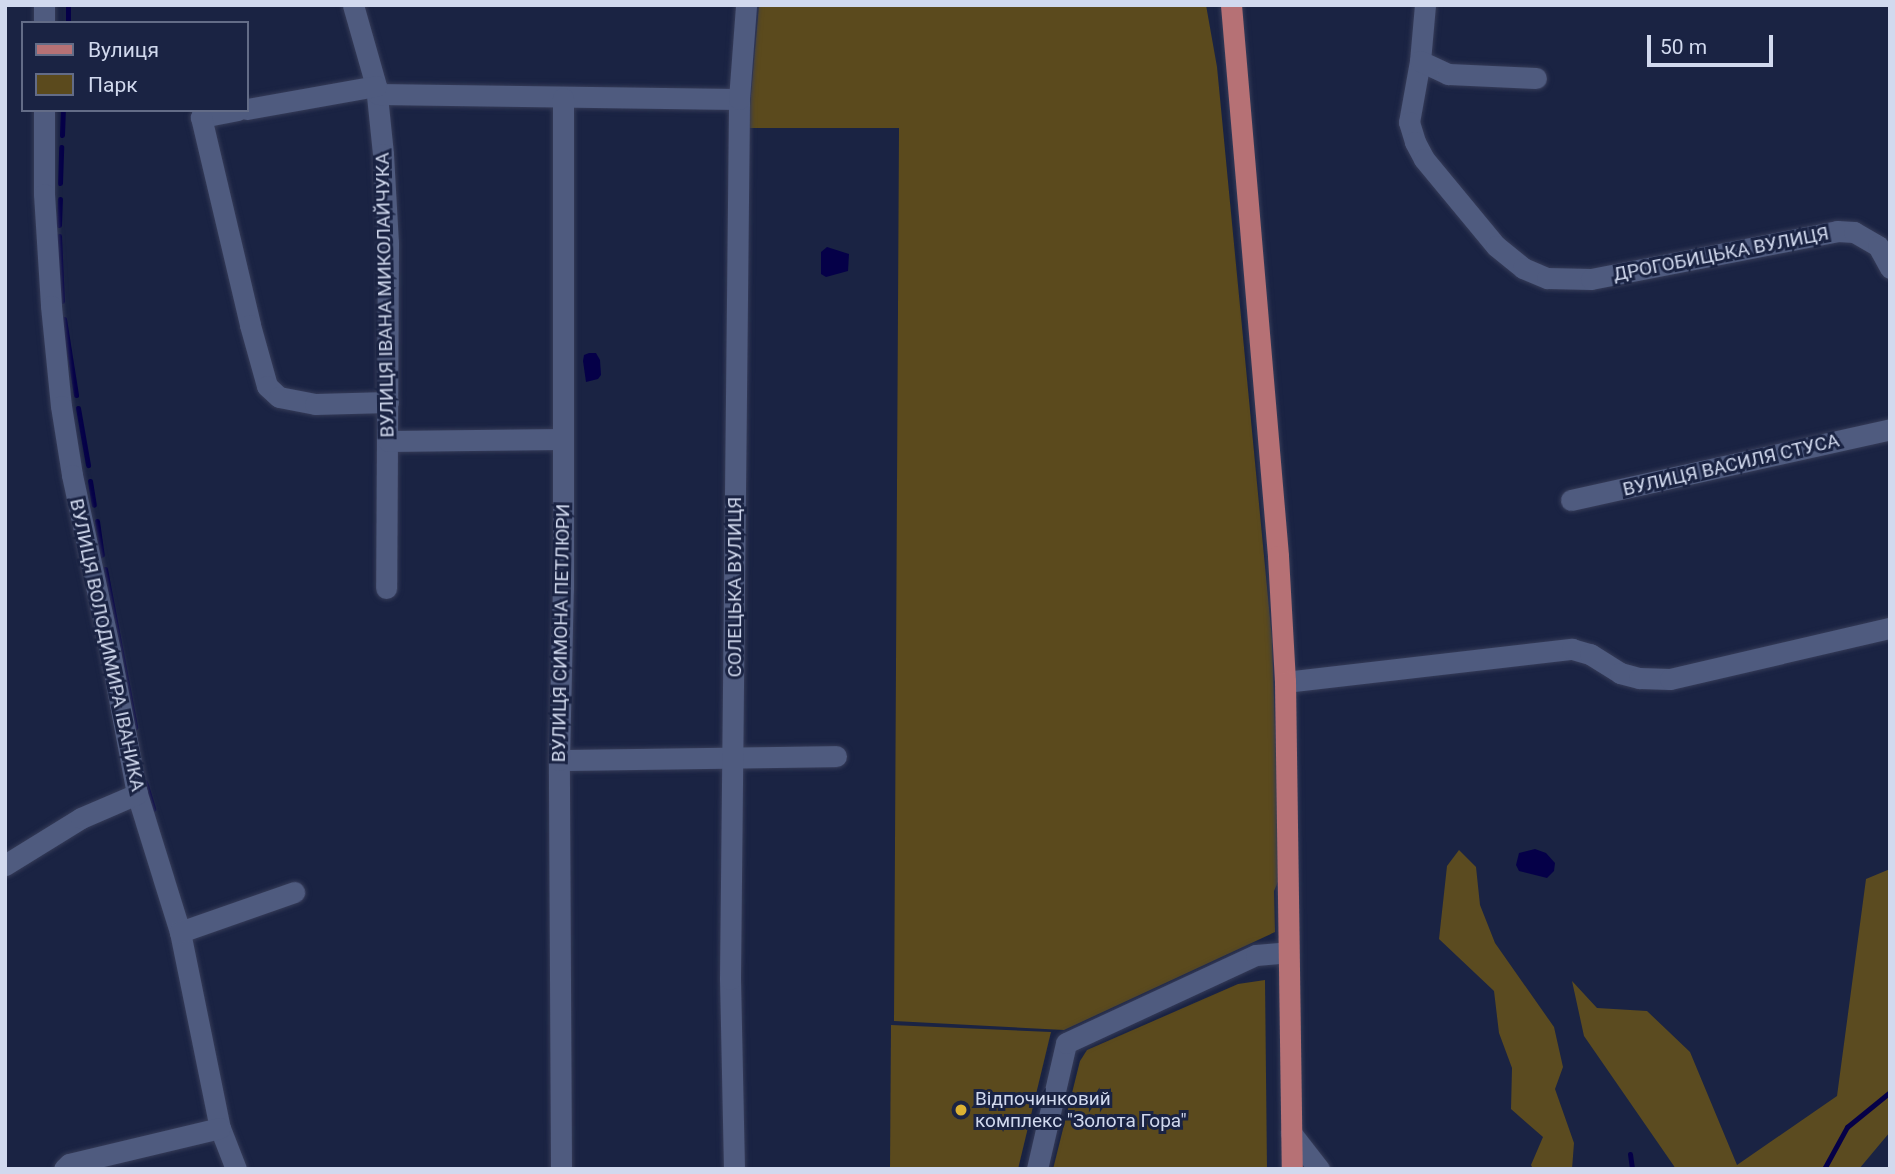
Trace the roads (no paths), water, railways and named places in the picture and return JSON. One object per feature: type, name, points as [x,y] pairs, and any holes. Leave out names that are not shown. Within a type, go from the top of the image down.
[{"type":"main road","points":[[1231,8],[1278,556],[1284,682],[1292,1169]]},
{"type":"street","name":"ВУЛИЦЯ ІВАНА МИКОЛАЙЧУКА","points":[[353,5],[377,90],[388,243],[386,588]]},
{"type":"street","name":"СОЛЕЦЬКА ВУЛИЦЯ","points":[[734,1169],[730,979],[739,99],[746,5]]},
{"type":"street","points":[[1425,5],[1420,61],[1448,74],[1536,78]]},
{"type":"street","name":"ДРОГОБИЦЬКА ВУЛИЦЯ","points":[[1420,61],[1409,122],[1415,142],[1424,159],[1496,246],[1523,268],[1537,274],[1567,280],[1591,279],[1837,231],[1854,232],[1878,246],[1890,268]]},
{"type":"street","points":[[248,109],[377,90],[563,98],[739,99]]},
{"type":"street","name":"ВУЛИЦЯ СИМОНА ПЕТЛЮРИ","points":[[561,1169],[559,760],[563,98]]},
{"type":"street","name":"ВУЛИЦЯ ВОЛОДИМИРА ІВАНИКА","points":[[44,112],[44,194],[61,405],[72,475],[110,651],[136,794],[180,932],[220,1128],[236,1169]]},
{"type":"street","points":[[227,112],[201,117],[267,386],[279,397],[315,404],[388,402]]},
{"type":"street","name":"ВУЛИЦЯ ВАСИЛЯ СТУСА","points":[[1571,500],[1890,429]]},
{"type":"street","points":[[388,441],[561,439]]},
{"type":"street","points":[[1284,682],[1549,649],[1572,649],[1590,654],[1620,673],[1639,678],[1670,679],[1890,628]]},
{"type":"street","points":[[559,760],[836,756]]},
{"type":"street","points":[[5,865],[81,818],[136,794]]},
{"type":"street","points":[[180,932],[294,892]]},
{"type":"street","points":[[1037,1169],[1066,1043],[1256,955],[1288,953]]},
{"type":"street","points":[[64,1169],[68,1164],[220,1128]]},
{"type":"street","points":[[1292,1133],[1319,1169]]},
{"type":"waterway","points":[[68,5],[68,21]]},
{"type":"waterway","points":[[62,135],[63,112]]},
{"type":"waterway","points":[[60,183],[61,147]]},
{"type":"waterway","points":[[59,225],[60,199]]},
{"type":"waterway","points":[[59,236],[62,301]]},
{"type":"waterway","points":[[64,319],[76,395]]},
{"type":"waterway","points":[[78,408],[88,465]]},
{"type":"waterway","points":[[90,481],[94,505]]},
{"type":"waterway","points":[[97,521],[102,555]]},
{"type":"waterway","points":[[105,569],[135,727]]},
{"type":"waterway","points":[[145,782],[153,809]]},
{"type":"waterway","points":[[1824,1169],[1847,1127],[1890,1092]]},
{"type":"waterway","points":[[1630,1154],[1632,1169]]},
{"type":"place","name":"Відпочинковий комплекс \"Золота Гора\"","points":[[961,1110]]}]
